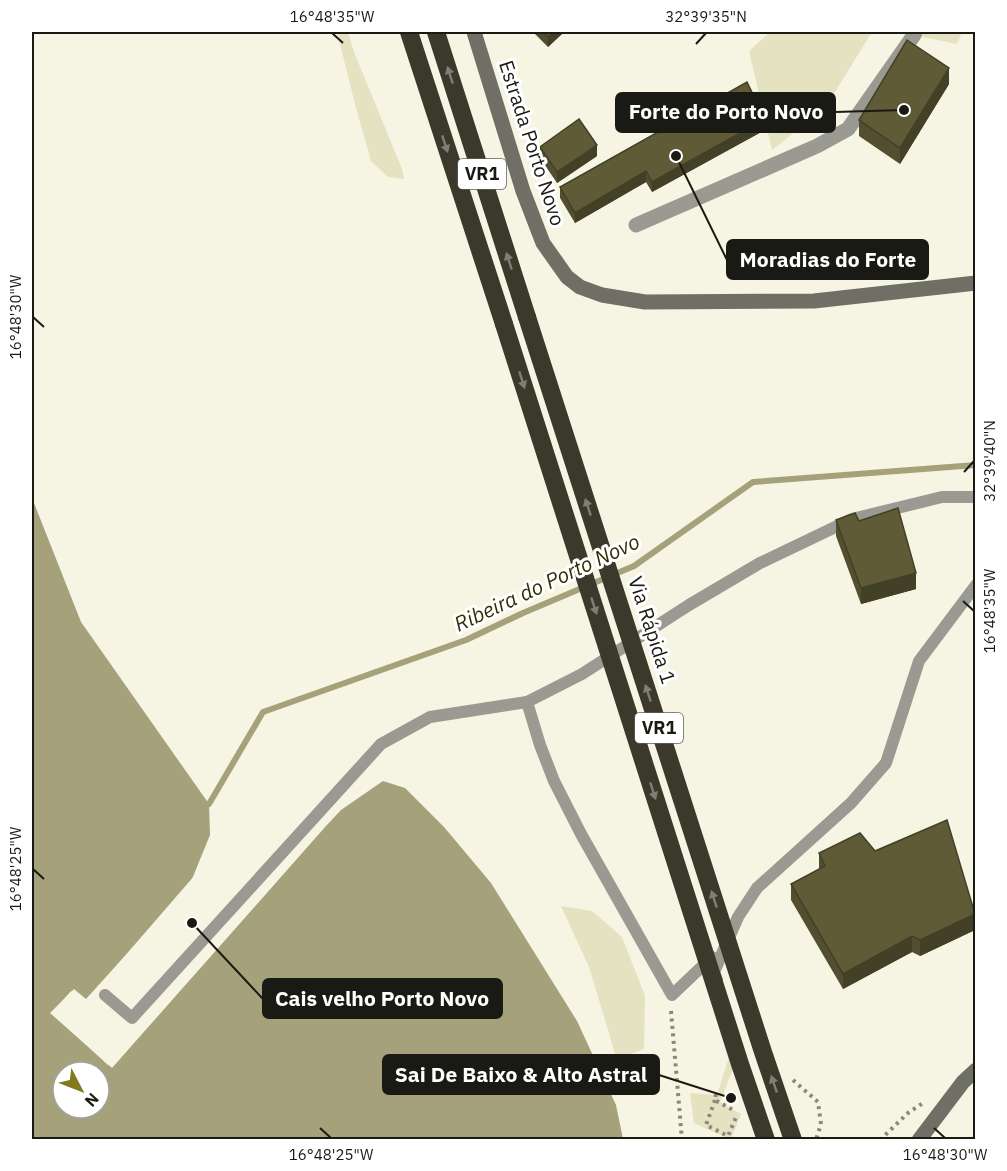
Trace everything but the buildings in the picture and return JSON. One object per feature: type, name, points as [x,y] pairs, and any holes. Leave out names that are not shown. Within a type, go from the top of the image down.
[{"type":"highway","name":"VR1","points":[[409,32],[766,1140]]},
{"type":"highway","name":"Via Rápida 1","points":[[436,32],[793,1140]]},
{"type":"main road","name":"Estrada Porto Novo","points":[[474,32],[523,191],[543,243],[567,277],[580,287],[602,295],[645,302],[814,301],[975,283]]},
{"type":"main road","points":[[919,1140],[963,1082],[975,1070]]},
{"type":"street","points":[[636,225],[817,146],[848,129],[915,32]]},
{"type":"lane","points":[[105,995],[132,1018],[381,744],[430,717],[528,702],[582,674],[760,562],[852,519],[942,496],[975,497]]},
{"type":"lane","points":[[721,1039],[724,1031],[724,1002],[714,972],[738,917],[757,888],[851,803],[886,763],[919,661],[975,585]]},
{"type":"lane","points":[[528,702],[540,745],[554,781],[581,834],[672,995],[730,939]]},
{"type":"path","points":[[672,995],[671,1020],[682,1140]]},
{"type":"path","points":[[715,1100],[706,1125],[716,1131],[728,1136],[738,1112]]},
{"type":"shaded area","points":[[337,32],[348,32],[404,179],[388,177],[371,161]]},
{"type":"shaded area","points":[[770,32],[872,32],[825,108],[772,150],[749,51]]},
{"type":"shaded area","points":[[919,32],[962,32],[957,44],[918,36]]},
{"type":"shaded area","points":[[32,498],[81,622],[209,804],[210,835],[190,884],[86,999],[74,989],[50,1013],[103,1060],[51,1060],[51,1120],[111,1120],[111,1067],[341,810],[383,781],[405,788],[444,827],[491,883],[577,1021],[616,1105],[623,1139],[32,1139]]},
{"type":"shaded area","points":[[561,906],[592,911],[622,937],[645,996],[644,1049],[617,1060],[589,967]]},
{"type":"shaded area","points":[[732,1048],[739,1054],[720,1102],[741,1114],[732,1137],[737,1139],[729,1139],[694,1123],[690,1093],[717,1095]]},
{"type":"pier","points":[[201,868],[192,886],[85,1002]]},
{"type":"pier","points":[[71,991],[74,994],[54,1013],[108,1060],[103,1060],[52,1013]]},
{"type":"waterway","name":"Ribeira do Porto Novo","points":[[209,804],[263,712],[466,640],[634,566],[753,482],[976,465]]},
{"type":"place","name":"Forte do Porto Novo","points":[[904,110]]},
{"type":"place","name":"Moradias do Forte","points":[[676,156]]},
{"type":"place","name":"Cais velho Porto Novo","points":[[192,923]]},
{"type":"place","name":"Sai De Baixo & Alto Astral","points":[[731,1098]]}]
